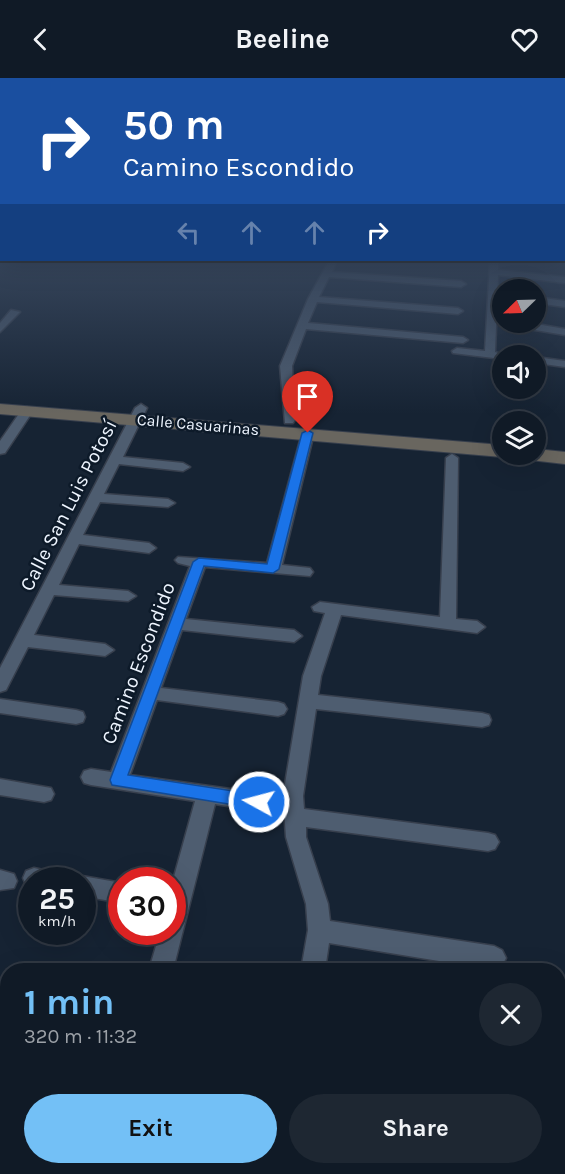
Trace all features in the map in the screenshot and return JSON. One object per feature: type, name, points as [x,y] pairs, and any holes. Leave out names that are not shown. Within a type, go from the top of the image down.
[{"type":"main road","name":"Calle Casuarinas","points":[[0,398],[492,451]]},
{"type":"main road","name":"Calle Casuarinas","points":[[0,409],[289,420],[492,436]]},
{"type":"main road","points":[[546,442],[565,443]]},
{"type":"main road","points":[[546,456],[565,458]]},
{"type":"street","points":[[0,329],[15,312]]},
{"type":"street","points":[[289,420],[286,366],[308,312]]},
{"type":"street","points":[[303,326],[464,340]]},
{"type":"street","points":[[546,329],[565,332]]},
{"type":"street","points":[[457,351],[490,354],[497,333]]},
{"type":"street","points":[[546,361],[565,364]]},
{"type":"street","points":[[0,450],[27,411]]},
{"type":"street","name":"Calle San Luis Potosí","points":[[0,685],[139,413]]},
{"type":"street","points":[[273,569],[308,433]]},
{"type":"street","points":[[448,623],[452,458]]},
{"type":"street","points":[[115,460],[183,467]]},
{"type":"street","points":[[96,497],[168,503]]},
{"type":"street","points":[[75,539],[148,548]]},
{"type":"street","points":[[183,560],[305,572]]},
{"type":"street","name":"Camino Escondido","points":[[118,780],[199,562]]},
{"type":"street","points":[[49,589],[128,596]]},
{"type":"street","points":[[314,963],[319,930],[317,904],[296,837],[293,796],[312,676],[328,608],[477,627]]},
{"type":"street","points":[[177,624],[294,636]]},
{"type":"street","points":[[23,640],[105,650]]},
{"type":"street","points":[[151,693],[278,709]]},
{"type":"street","points":[[308,701],[482,720]]},
{"type":"street","points":[[0,706],[76,717]]},
{"type":"street","points":[[91,777],[259,802]]},
{"type":"street","points":[[0,787],[44,794]]},
{"type":"street","points":[[186,868],[207,795]]},
{"type":"street","points":[[293,816],[488,842]]},
{"type":"street","points":[[319,930],[494,958]]},
{"type":"street","points":[[163,963],[168,945]]},
{"type":"route","points":[[259,802],[118,780],[199,562],[273,569],[308,433]]}]
